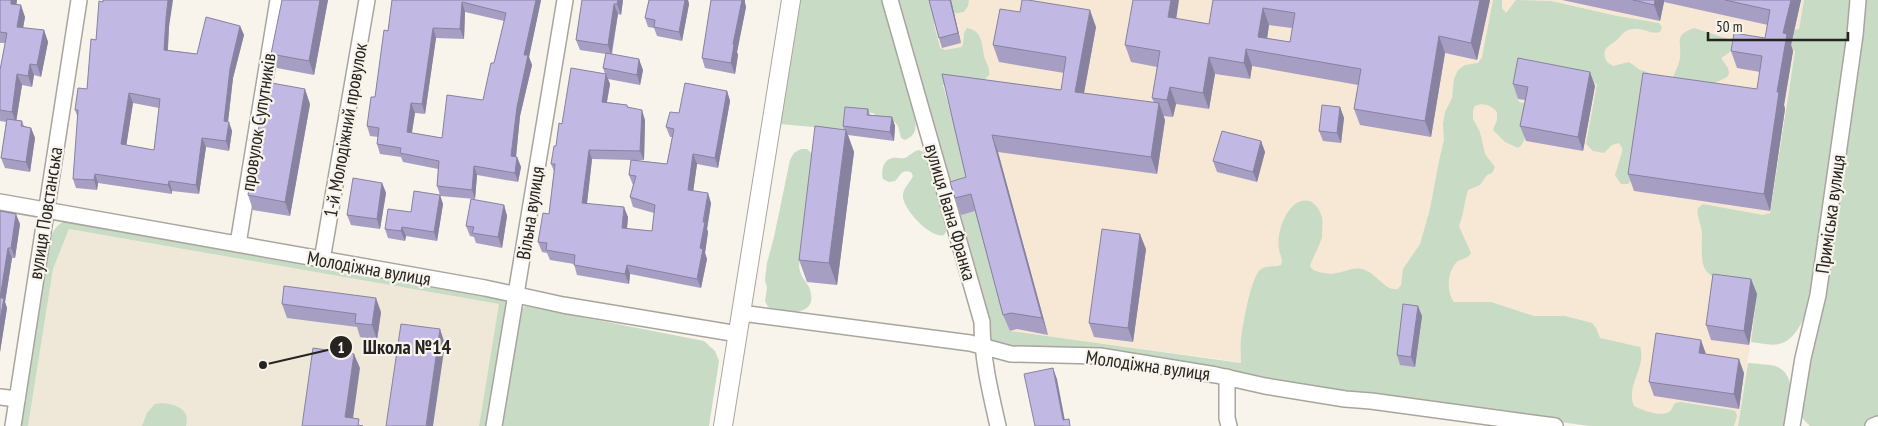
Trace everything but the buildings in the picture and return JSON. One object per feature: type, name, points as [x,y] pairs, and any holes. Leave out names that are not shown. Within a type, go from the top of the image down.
[{"type":"street","name":"вулиця Повстанська","points":[[13,426],[79,0]]},
{"type":"street","name":"провулок Супутників","points":[[238,244],[278,0]]},
{"type":"street","name":"1-й Молодіжний провулок","points":[[322,260],[367,0]]},
{"type":"street","name":"Вільна вулиця","points":[[494,426],[565,0]]},
{"type":"street","points":[[723,426],[791,0]]},
{"type":"street","name":"вулиця Івана Франка","points":[[890,0],[982,322],[982,347],[998,426]]},
{"type":"street","name":"Приміська вулиця","points":[[1792,426],[1803,358],[1818,296],[1854,44],[1858,0]]},
{"type":"street","name":"Молодіжна вулиця","points":[[0,202],[516,294],[563,305],[738,334]]},
{"type":"street","name":"Молодіжна вулиця","points":[[741,313],[970,343],[1010,354],[1100,356],[1345,399],[1555,426]]},
{"type":"street","points":[[1227,377],[1227,418],[1229,426]]},
{"type":"street","points":[[0,397],[17,399]]},
{"type":"street","points":[[1873,426],[1878,424]]},
{"type":"shaded area","points":[[921,0],[1804,0],[1785,109],[1738,426],[1713,426],[1010,331]]},
{"type":"shaded area","points":[[69,229],[499,304],[479,426],[28,426],[53,269]]},
{"type":"green space","points":[[799,0],[884,0],[918,119],[915,119],[916,126],[911,136],[905,140],[901,138],[895,122],[881,119],[873,113],[848,110],[845,130],[780,124]]},
{"type":"green space","points":[[896,0],[930,0],[938,2],[969,0],[964,12],[952,14],[935,21],[934,25],[940,48],[945,50],[962,47],[967,28],[976,32],[981,40],[989,68],[989,75],[985,79],[943,85],[1010,331],[1241,363],[1242,332],[1253,284],[1261,269],[1281,265],[1282,259],[1279,249],[1280,230],[1288,212],[1297,203],[1302,201],[1312,202],[1316,205],[1322,217],[1322,237],[1310,266],[1313,270],[1330,274],[1362,269],[1372,274],[1389,288],[1398,289],[1401,285],[1403,269],[1420,244],[1430,209],[1444,140],[1443,124],[1445,112],[1452,98],[1454,79],[1458,70],[1465,65],[1478,63],[1482,57],[1493,0],[1502,0],[1502,8],[1506,13],[1516,0],[1551,1],[1617,16],[1659,23],[1662,27],[1660,32],[1657,33],[1640,29],[1627,30],[1606,48],[1604,54],[1607,62],[1613,66],[1629,62],[1640,70],[1651,74],[1631,181],[1628,184],[1621,184],[1615,175],[1622,152],[1619,143],[1612,145],[1604,153],[1593,151],[1586,144],[1597,84],[1524,70],[1518,81],[1517,95],[1519,102],[1527,104],[1527,128],[1524,140],[1518,148],[1505,142],[1493,130],[1497,120],[1497,112],[1495,110],[1484,104],[1475,106],[1473,119],[1480,132],[1485,154],[1495,167],[1492,173],[1487,175],[1480,185],[1468,190],[1459,226],[1471,253],[1454,265],[1449,281],[1450,293],[1454,302],[1491,302],[1534,316],[1565,316],[1592,323],[1600,338],[1640,347],[1641,362],[1632,391],[1634,406],[1658,414],[1668,413],[1675,403],[1680,402],[1733,410],[1737,416],[1734,426],[1590,426],[1012,350],[989,344]]},
{"type":"green space","points":[[1804,0],[1851,0],[1850,34],[1811,295],[1804,317],[1796,331],[1786,341],[1772,345],[1751,342],[1757,293],[1717,279],[1710,275],[1703,265],[1702,231],[1698,218],[1698,208],[1703,204],[1763,215],[1770,213],[1795,51],[1783,43],[1789,32],[1799,29]]},
{"type":"green space","points":[[1863,0],[1878,0],[1878,423],[1864,426],[1810,426],[1803,419],[1801,412]]},
{"type":"green space","points":[[1694,28],[1731,40],[1731,49],[1721,58],[1728,68],[1729,74],[1713,84],[1673,78],[1680,58],[1681,36]]},
{"type":"green space","points":[[801,149],[807,149],[813,159],[799,266],[810,290],[811,302],[803,310],[788,312],[768,307],[765,301],[767,288],[765,280],[767,263],[790,160],[794,153]]},
{"type":"green space","points":[[919,150],[927,154],[937,197],[947,223],[948,228],[944,235],[932,233],[908,209],[903,194],[913,176],[911,172],[903,172],[895,181],[889,182],[883,179],[883,169],[889,159],[905,158]]},
{"type":"green space","points":[[68,220],[504,300],[507,304],[488,426],[479,426],[499,304],[69,229],[53,269],[28,426],[18,426],[46,248],[56,227]]},
{"type":"green space","points":[[525,306],[704,341],[715,351],[719,361],[709,426],[500,426],[519,311]]},
{"type":"green space","points":[[1748,363],[1775,366],[1783,370],[1788,376],[1790,401],[1785,426],[1738,426]]},
{"type":"green space","points":[[155,404],[173,405],[184,412],[187,420],[186,426],[142,426],[147,413]]},
{"type":"place","name":"Школа №14","points":[[263,365]]}]
